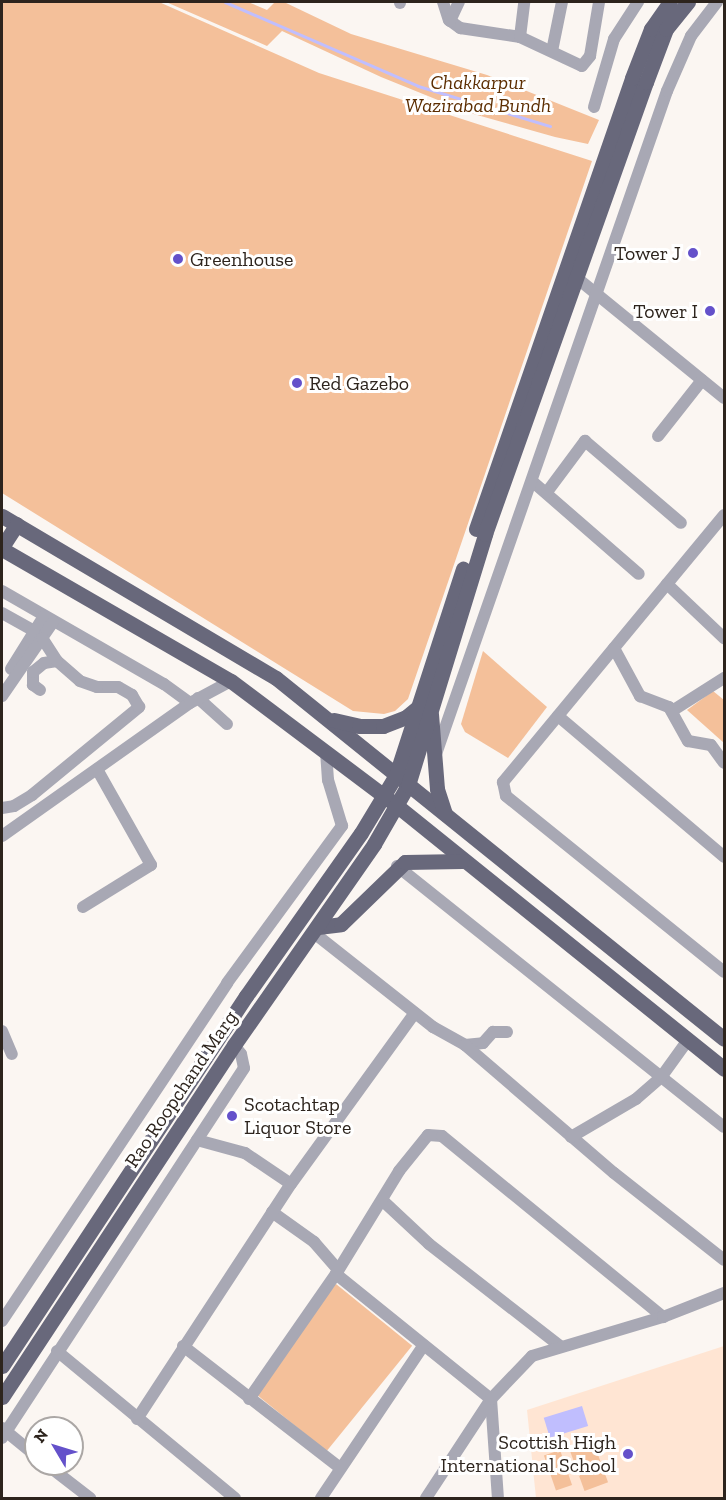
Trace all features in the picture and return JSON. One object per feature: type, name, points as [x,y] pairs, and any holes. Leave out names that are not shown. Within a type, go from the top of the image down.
[{"type":"main road","points":[[402,780],[424,706],[573,275],[666,29],[688,2]]},
{"type":"main road","points":[[573,275],[632,78],[651,29],[665,3]]},
{"type":"main road","points":[[2,516],[256,665],[328,718],[724,1039]]},
{"type":"main road","points":[[17,524],[2,548],[231,681],[396,805],[462,861],[688,1040],[722,1063]]},
{"type":"main road","points":[[46,573],[61,550]]},
{"type":"main road","points":[[328,718],[374,727],[395,722],[424,706]]},
{"type":"main road","points":[[424,706],[436,754],[439,802],[447,816]]},
{"type":"main road","name":"Rao Roopchand Marg","points":[[2,1366],[383,796],[402,780]]},
{"type":"main road","name":"Rao Roopchand Marg","points":[[2,1397],[234,1045],[316,930],[396,805],[402,780]]},
{"type":"main road","points":[[316,930],[341,924],[397,866],[414,862],[462,861]]},
{"type":"street","points":[[443,2],[450,21],[460,28],[520,37],[576,65],[587,62],[599,2]]},
{"type":"street","points":[[450,21],[459,2]]},
{"type":"street","points":[[520,37],[524,2]]},
{"type":"street","points":[[552,51],[562,2]]},
{"type":"street","points":[[594,107],[614,39],[638,2]]},
{"type":"street","points":[[436,754],[533,482],[667,91],[691,36],[717,2]]},
{"type":"street","points":[[573,275],[724,398]]},
{"type":"street","points":[[658,436],[702,380]]},
{"type":"street","points":[[547,492],[585,441],[681,523]]},
{"type":"street","points":[[533,482],[639,574]]},
{"type":"street","points":[[724,515],[505,779],[506,796],[724,972]]},
{"type":"street","points":[[667,584],[724,638]]},
{"type":"street","points":[[2,591],[194,701],[227,724]]},
{"type":"street","points":[[2,613],[38,634],[57,661],[80,681],[97,687],[118,687],[132,695],[139,707],[32,795],[14,806],[2,808]]},
{"type":"street","points":[[2,684],[48,619]]},
{"type":"street","points":[[2,696],[38,634]]},
{"type":"street","points":[[614,648],[640,696],[672,711],[688,741],[714,747],[724,763]]},
{"type":"street","points":[[40,690],[33,685],[33,672],[44,663],[57,661]]},
{"type":"street","points":[[672,711],[724,678]]},
{"type":"street","points":[[2,836],[194,701],[231,681]]},
{"type":"street","points":[[558,716],[724,857]]},
{"type":"street","points":[[2,1321],[226,983],[342,826],[328,780],[326,752]]},
{"type":"street","points":[[82,907],[151,865],[97,769]]},
{"type":"street","points":[[397,866],[724,1127]]},
{"type":"street","points":[[316,930],[415,1012],[465,1045],[572,1137],[724,1260]]},
{"type":"street","points":[[137,1419],[291,1184],[415,1012]]},
{"type":"street","points":[[2,1031],[12,1054]]},
{"type":"street","points":[[465,1045],[483,1043],[493,1032],[507,1032]]},
{"type":"street","points":[[572,1137],[636,1099],[662,1076],[688,1040]]},
{"type":"street","points":[[24,1448],[3,1433],[244,1068],[241,1054],[234,1045]]},
{"type":"street","points":[[249,1399],[337,1272],[420,1143],[428,1135],[442,1136],[663,1317]]},
{"type":"street","points":[[197,1140],[245,1153],[291,1184]]},
{"type":"street","points":[[382,1200],[429,1244],[560,1346]]},
{"type":"street","points":[[272,1212],[314,1242],[337,1272],[491,1399],[498,1498]]},
{"type":"street","points":[[426,1498],[491,1399],[523,1362],[560,1346],[663,1317],[724,1293]]},
{"type":"street","points":[[321,1498],[424,1345]]},
{"type":"street","points":[[183,1346],[340,1468]]},
{"type":"street","points":[[57,1351],[235,1498]]},
{"type":"street","points":[[60,1476],[84,1496]]},
{"type":"shaded area","name":"Scottish High International School","points":[[724,1346],[724,1498],[536,1498],[527,1410]]},
{"type":"green space","points":[[2,2],[159,2],[319,73],[592,161],[408,699],[395,711],[384,714],[353,711],[2,493]]},
{"type":"green space","name":"Chakkarpur Wazirabad Bundh","points":[[166,2],[248,2],[267,10],[275,2],[284,2],[351,34],[487,75],[599,120],[588,144],[555,137],[470,113],[381,77],[282,31],[267,46]]},
{"type":"green space","points":[[483,651],[547,707],[508,758],[465,732],[461,724]]},
{"type":"green space","points":[[713,691],[724,700],[724,743],[687,710]]},
{"type":"green space","points":[[336,1284],[412,1346],[327,1451],[250,1390]]},
{"type":"green space","points":[[593,1441],[608,1482],[585,1491],[570,1450]]},
{"type":"green space","points":[[560,1450],[572,1485],[556,1491],[544,1456]]},
{"type":"water","points":[[582,1406],[588,1426],[550,1438],[544,1418]]},
{"type":"waterway","points":[[225,2],[418,86],[550,126]]},
{"type":"place","name":"Tower J","points":[[693,253]]},
{"type":"place","name":"Greenhouse","points":[[178,259]]},
{"type":"place","name":"Tower I","points":[[710,311]]},
{"type":"place","name":"Red Gazebo","points":[[297,383]]},
{"type":"place","name":"Scotachtap Liquor Store","points":[[232,1116]]},
{"type":"place","name":"Scottish High International School","points":[[628,1454]]}]
